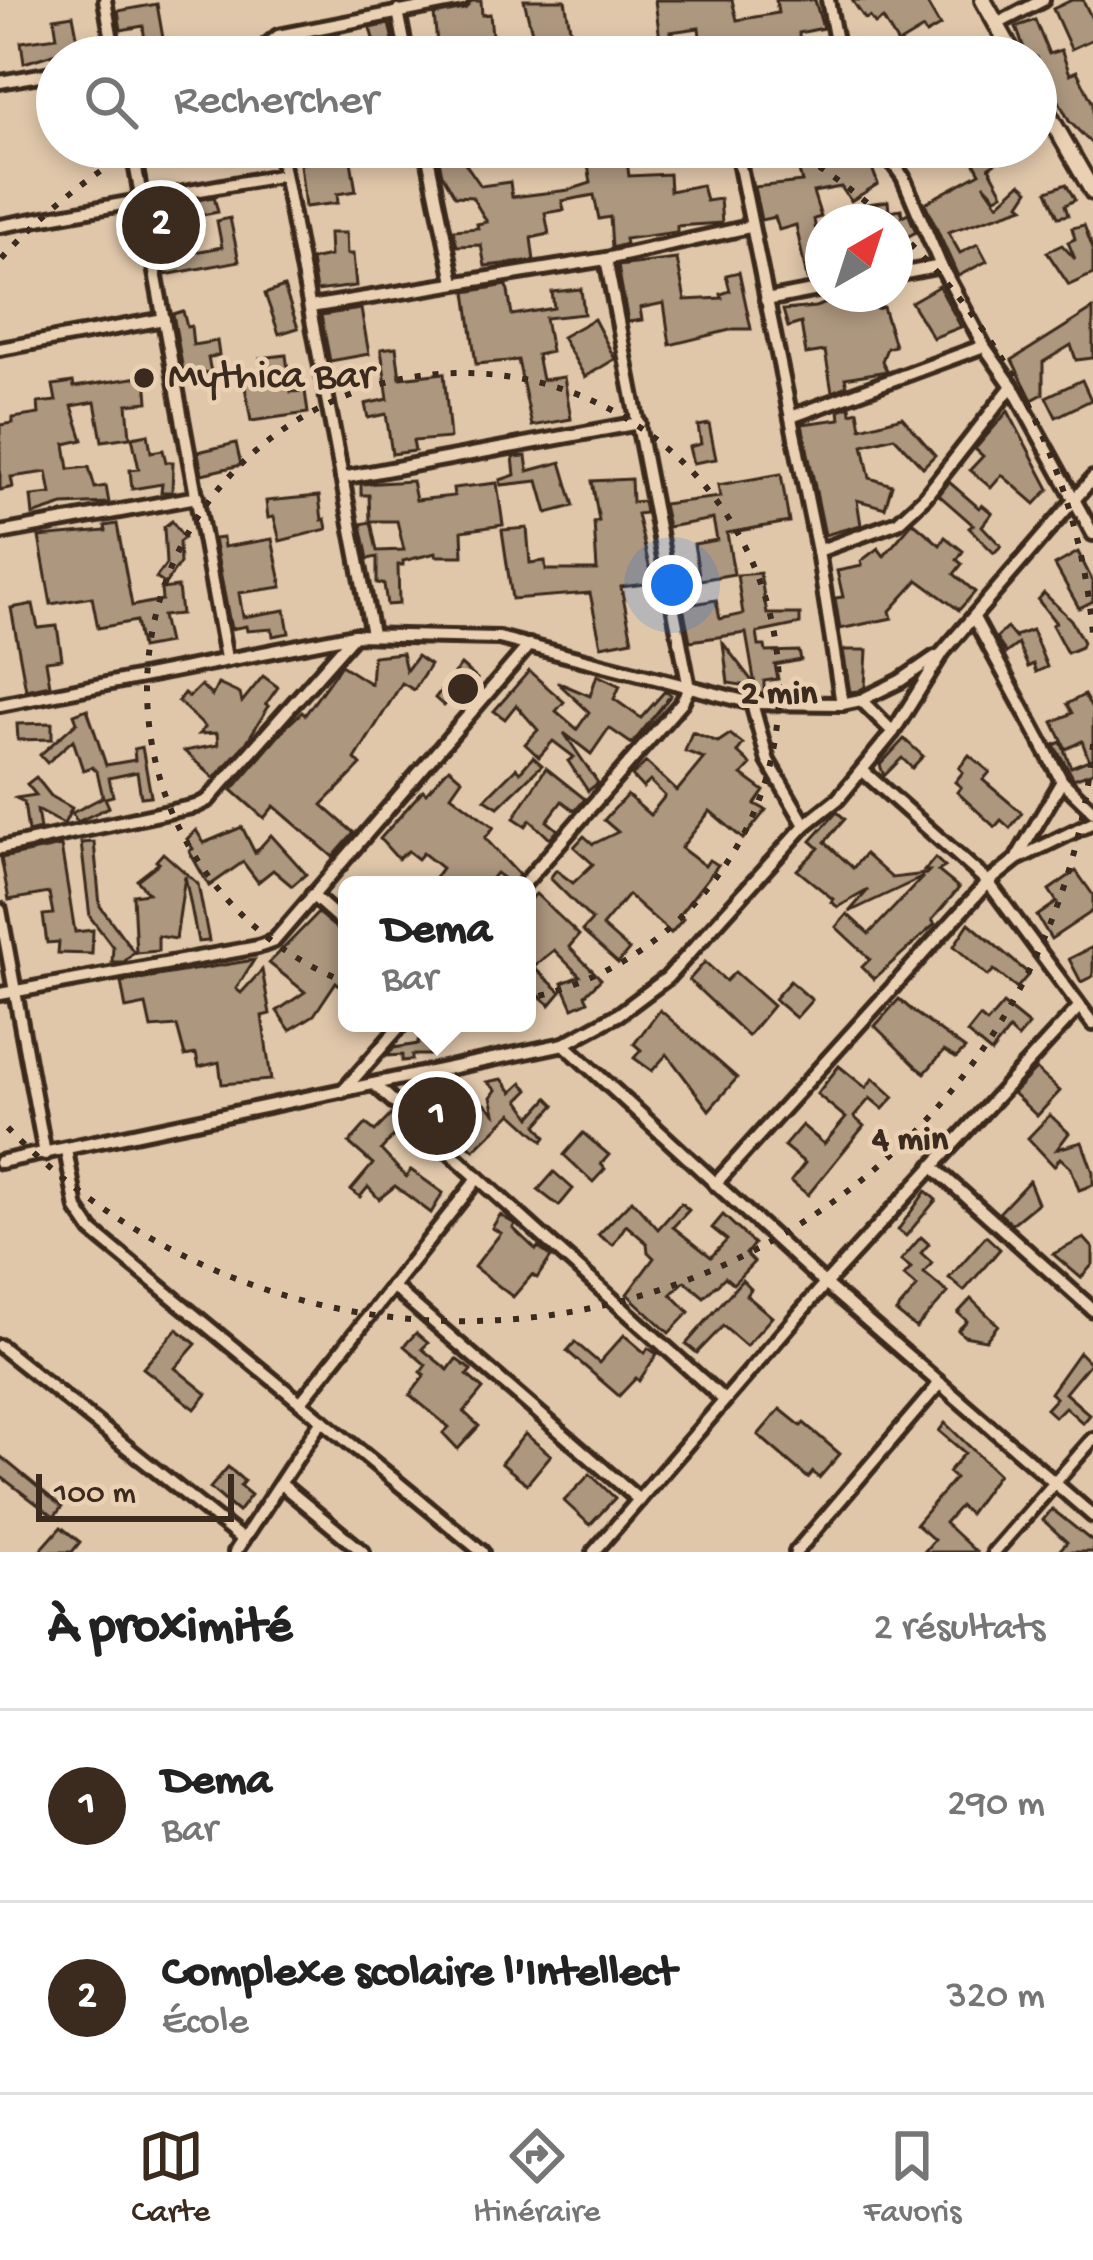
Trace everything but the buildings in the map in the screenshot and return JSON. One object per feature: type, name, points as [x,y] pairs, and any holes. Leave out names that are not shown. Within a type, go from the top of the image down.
[{"type":"street","points":[[105,0],[111,36]]},
{"type":"street","points":[[375,0],[378,15]]},
{"type":"street","points":[[278,36],[462,0]]},
{"type":"street","points":[[828,0],[835,36]]},
{"type":"street","points":[[983,0],[1004,36]]},
{"type":"street","points":[[997,24],[1043,0]]},
{"type":"street","points":[[398,11],[403,36]]},
{"type":"street","points":[[0,82],[36,76]]},
{"type":"street","points":[[1057,124],[1088,170],[1093,192]]},
{"type":"street","points":[[136,168],[226,658]]},
{"type":"street","points":[[283,168],[372,634]]},
{"type":"street","points":[[430,168],[454,282]]},
{"type":"street","points":[[739,168],[818,551],[842,704]]},
{"type":"street","points":[[894,168],[984,346],[1012,386],[1093,534]]},
{"type":"street","points":[[0,226],[284,175]]},
{"type":"street","points":[[310,307],[606,259],[749,227]]},
{"type":"street","points":[[531,876],[682,702],[688,688],[606,259]]},
{"type":"street","points":[[913,271],[941,266]]},
{"type":"street","points":[[766,299],[805,292]]},
{"type":"street","points":[[0,349],[164,319]]},
{"type":"street","points":[[791,417],[984,346]]},
{"type":"street","points":[[818,551],[898,522],[926,497],[1012,386]]},
{"type":"street","points":[[342,478],[639,423]]},
{"type":"street","points":[[0,1162],[564,1044],[620,1015],[668,978],[805,825],[838,799],[893,732],[943,652],[1093,478]]},
{"type":"street","points":[[0,533],[197,497]]},
{"type":"street","points":[[974,618],[1062,782],[1093,811]]},
{"type":"street","points":[[0,848],[208,800],[354,635]]},
{"type":"street","points":[[0,705],[354,635],[499,638],[752,704],[861,700],[943,652]]},
{"type":"street","points":[[0,994],[267,944],[281,934],[529,645]]},
{"type":"street","points":[[861,700],[893,732]]},
{"type":"street","points":[[752,704],[768,761],[805,825]]},
{"type":"street","points":[[862,771],[988,882],[1093,1024]]},
{"type":"street","points":[[1017,859],[1062,782]]},
{"type":"street","points":[[716,1184],[988,882],[1017,859],[1093,822]]},
{"type":"street","points":[[312,896],[338,918]]},
{"type":"street","points":[[0,910],[45,1154]]},
{"type":"street","points":[[594,1552],[825,1284],[1079,1007]]},
{"type":"street","points":[[343,1091],[395,1032]]},
{"type":"street","points":[[564,1044],[825,1284],[1093,1516]]},
{"type":"street","points":[[374,1084],[724,1400]]},
{"type":"street","points":[[66,1150],[77,1209],[85,1224],[482,1552]]},
{"type":"street","points":[[932,1166],[1093,1310]]},
{"type":"street","points":[[301,1402],[478,1178]]},
{"type":"street","points":[[392,1286],[639,1500]]},
{"type":"street","points":[[0,1346],[243,1540]]},
{"type":"street","points":[[796,1552],[940,1383]]},
{"type":"street","points":[[235,1552],[322,1420]]},
{"type":"street","points":[[994,1552],[1093,1439]]},
{"type":"street","points":[[280,1484],[363,1552]]},
{"type":"place","name":"Complexe scolaire l'Intellect","points":[[161,225]]},
{"type":"place","name":"Mythica Bar","points":[[144,378]]},
{"type":"place","name":"Dema","points":[[437,1116]]}]
